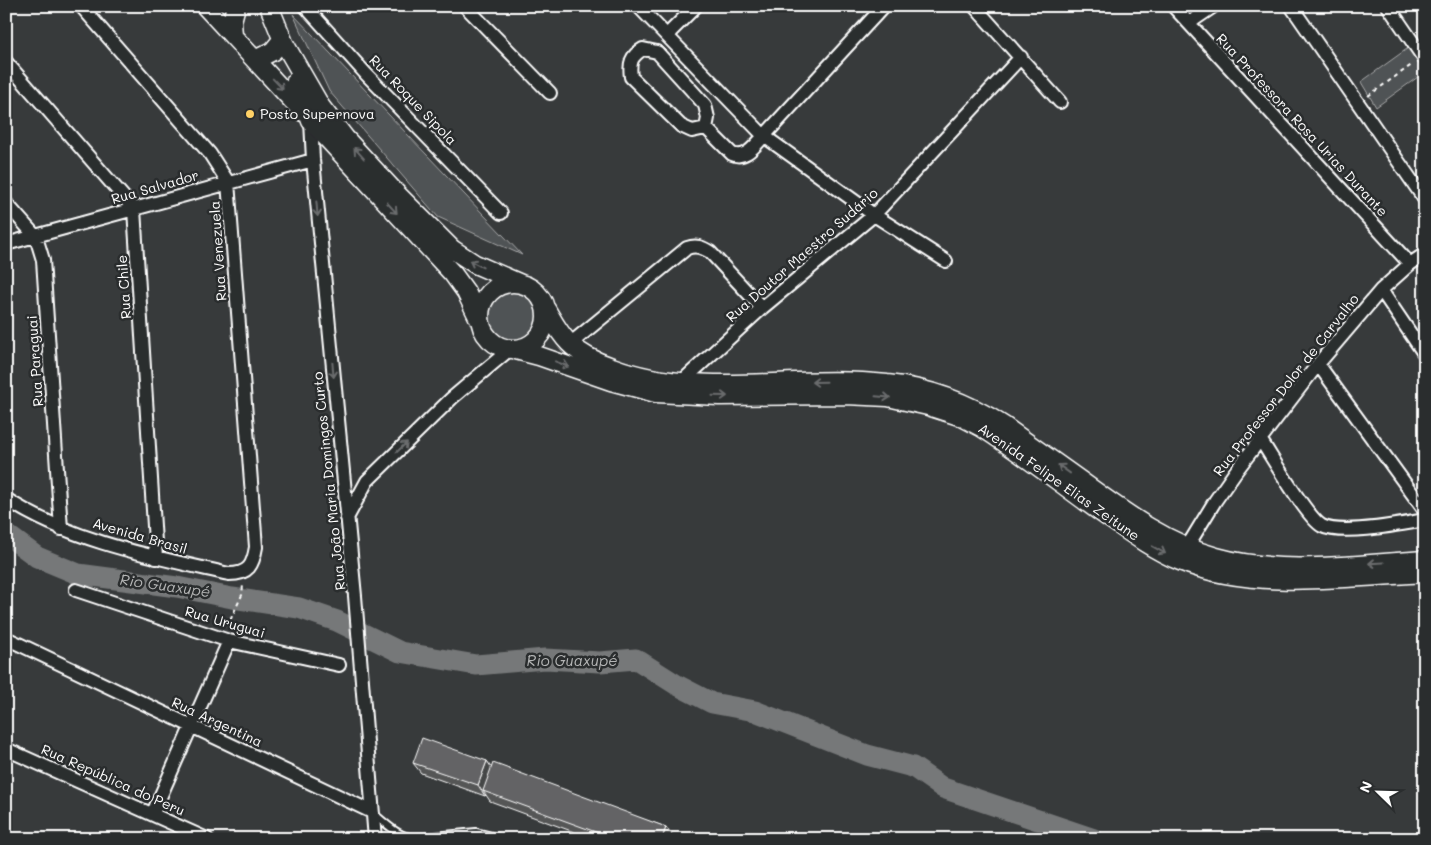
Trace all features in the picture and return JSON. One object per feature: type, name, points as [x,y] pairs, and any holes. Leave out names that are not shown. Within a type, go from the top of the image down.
[{"type":"main road","points":[[205,6],[453,274],[466,292],[484,334],[489,340],[501,348],[512,350],[529,346],[540,336],[546,323],[546,309],[540,296],[535,291],[464,257],[452,249],[423,222],[331,122],[320,107],[283,41]]},
{"type":"main road","points":[[233,36],[232,22],[236,6]]},
{"type":"main road","points":[[270,6],[311,121]]},
{"type":"main road","points":[[255,60],[273,51],[283,41]]},
{"type":"main road","points":[[479,319],[482,304],[491,291],[505,284],[521,284]]},
{"type":"main road","name":"Avenida Felipe Elias Zeitune","points":[[546,309],[556,327],[570,344],[589,357],[620,370],[650,378],[675,389]]},
{"type":"main road","name":"Avenida Felipe Elias Zeitune","points":[[512,350],[548,359],[611,381],[767,397],[869,396],[908,400],[928,406],[962,417],[981,427],[1136,536],[1237,576],[1283,580],[1425,573]]},
{"type":"main road","name":"Avenida Felipe Elias Zeitune","points":[[1183,554],[1282,566],[1425,560]]},
{"type":"street","name":"Rua Venezuela","points":[[81,6],[210,154],[228,182],[256,547]]},
{"type":"street","name":"Rua Roque Sipola","points":[[305,6],[366,74],[501,213]]},
{"type":"street","points":[[465,6],[550,93]]},
{"type":"street","points":[[638,6],[764,136],[874,215],[946,261]]},
{"type":"street","points":[[667,35],[696,6]]},
{"type":"street","points":[[706,128],[732,154],[736,156],[749,151],[884,6]]},
{"type":"street","points":[[974,6],[1060,102]]},
{"type":"street","name":"Rua Professora Rosa Urias Durante","points":[[1173,6],[1410,264]]},
{"type":"street","points":[[1189,23],[1214,6]]},
{"type":"street","points":[[1291,6],[1425,200]]},
{"type":"street","points":[[1388,6],[1424,59]]},
{"type":"street","points":[[643,49],[657,52],[705,106],[708,118],[706,128],[692,131],[681,126],[631,77],[630,60],[636,53],[643,49]]},
{"type":"street","name":"Rua Doutor Maestro Sudário","points":[[675,389],[762,308],[874,215],[1021,57]]},
{"type":"street","points":[[6,62],[134,209]]},
{"type":"street","name":"Rua João Maria Domingos Curto","points":[[311,121],[313,160],[363,678],[375,839]]},
{"type":"street","name":"Rua Salvador","points":[[6,244],[313,160]]},
{"type":"street","name":"Rua Paraguai","points":[[6,203],[36,237],[43,260],[61,529]]},
{"type":"street","name":"Rua Chile","points":[[134,209],[156,558]]},
{"type":"street","points":[[570,344],[687,248],[692,246],[703,247],[710,252],[762,308]]},
{"type":"street","name":"Rua Professor Dolor de Carvalho","points":[[1183,554],[1215,500],[1318,364],[1381,290],[1410,264],[1425,254]]},
{"type":"street","points":[[1381,290],[1425,355]]},
{"type":"street","points":[[347,518],[367,481],[452,398],[512,350]]},
{"type":"street","points":[[1318,364],[1425,511]]},
{"type":"street","points":[[1260,439],[1310,514],[1323,526],[1332,529],[1346,529],[1390,526],[1425,520]]},
{"type":"street","points":[[344,484],[367,481]]},
{"type":"street","name":"Avenida Brasil","points":[[6,499],[29,514],[61,529],[156,558],[229,574],[239,574],[246,571],[256,547]]},
{"type":"street","name":"Rua Uruguai","points":[[76,590],[225,640],[339,665]]},
{"type":"street","name":"Rua Argentina","points":[[6,638],[372,812]]},
{"type":"street","points":[[152,814],[191,726],[225,640]]},
{"type":"street","name":"Rua República do Peru","points":[[6,748],[207,839]]},
{"type":"lane","points":[[372,812],[406,837],[429,837],[476,832],[504,839]]},
{"type":"path","points":[[1358,103],[1424,59]]},
{"type":"path","points":[[225,640],[242,595]]},
{"type":"shaded area","points":[[293,14],[522,255],[438,217],[329,91]]},
{"type":"shaded area","points":[[1411,46],[1425,67],[1425,72],[1376,107],[1361,82]]},
{"type":"shaded area","points":[[508,288],[518,288],[533,296],[539,305],[541,316],[539,327],[533,336],[518,344],[508,344],[497,339],[490,332],[485,321],[485,311],[490,300],[497,293]]},
{"type":"building","points":[[422,738],[487,761],[478,785],[413,763]]},
{"type":"building","points":[[493,763],[666,827],[662,839],[615,839],[483,791]]},
{"type":"waterway","name":"Rio Guaxupé","points":[[6,534],[37,557],[78,574],[177,587],[232,598],[299,608],[337,621],[400,652],[476,665],[545,659],[600,662],[636,659],[677,685],[712,703],[755,711],[867,755],[913,767],[943,788],[1094,839]]},
{"type":"place","name":"Posto Supernova","points":[[250,114]]}]
